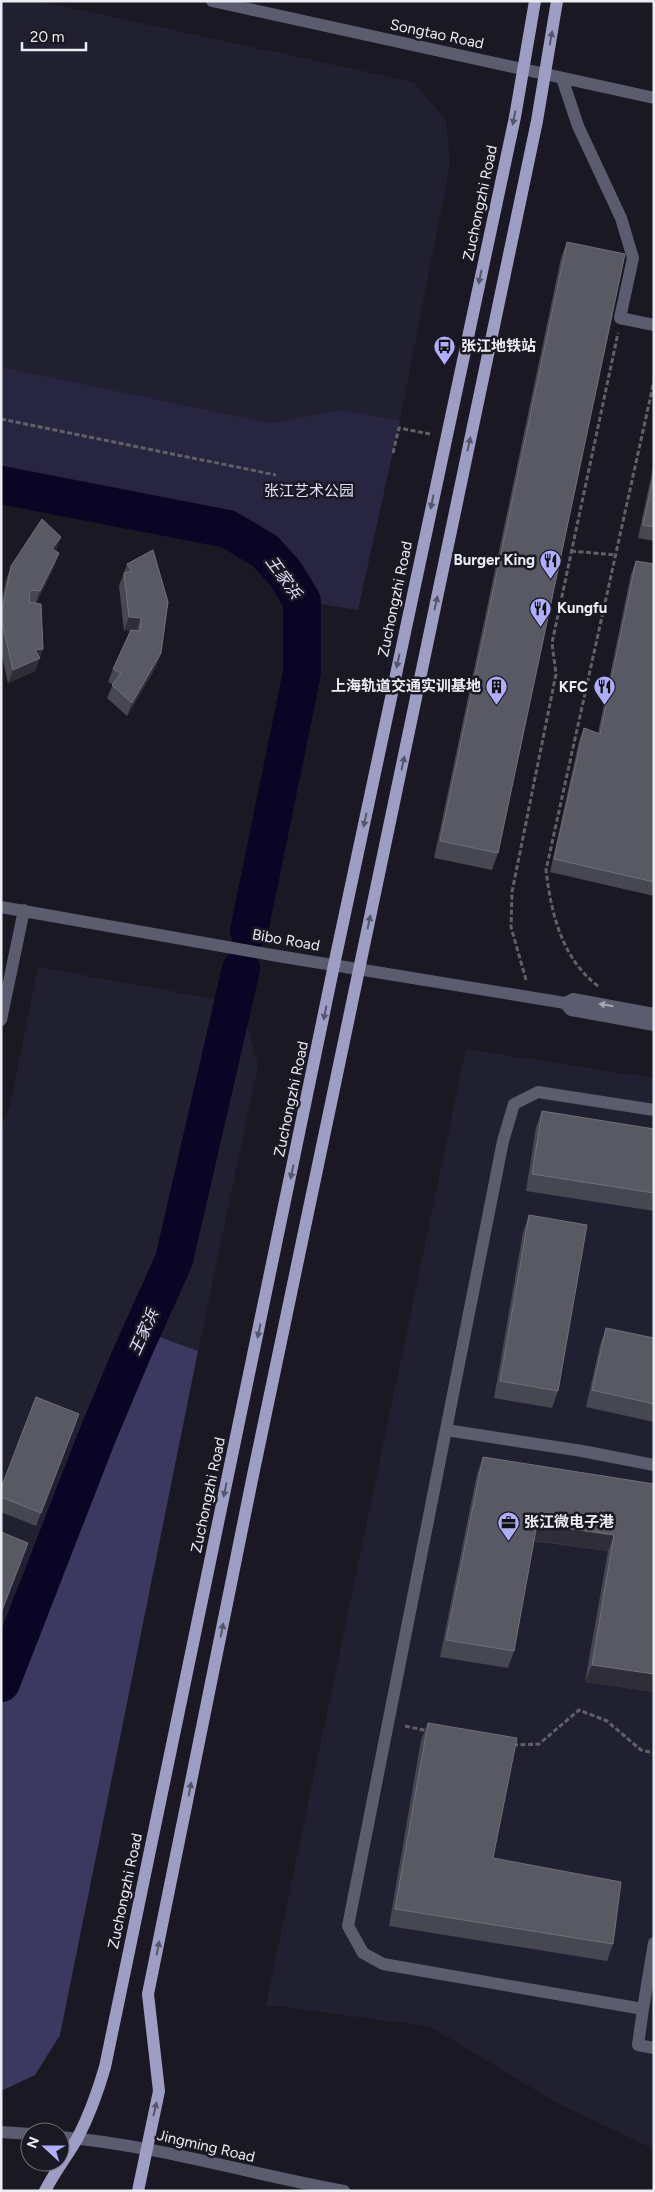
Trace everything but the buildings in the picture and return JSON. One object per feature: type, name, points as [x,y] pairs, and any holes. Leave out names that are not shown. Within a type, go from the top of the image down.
[{"type":"main road","name":"Zuchongzhi Road","points":[[45,2191],[55,2170],[77,2138],[94,2104],[105,2067],[334,965],[515,117],[534,1]]},
{"type":"main road","points":[[138,2191],[159,2091],[148,1994],[253,1475],[537,121],[557,1]]},
{"type":"street","name":"Songtao Road","points":[[212,1],[654,98]]},
{"type":"street","points":[[562,78],[578,126],[621,218],[633,258],[620,318],[654,325]]},
{"type":"street","name":"Bibo Road","points":[[1,907],[532,998],[565,1003],[573,999],[654,1014]]},
{"type":"street","points":[[1,1020],[24,910]]},
{"type":"street","name":"Bibo Road","points":[[565,1003],[571,1010],[654,1025]]},
{"type":"street","points":[[643,2009],[383,1964],[363,1953],[348,1926],[503,1141],[514,1104],[538,1092],[654,1110]]},
{"type":"street","points":[[446,1430],[582,1450],[654,1465]]},
{"type":"street","points":[[654,1943],[638,2045],[654,2048]]},
{"type":"street","points":[[1,2132],[20,2133]]},
{"type":"street","name":"Jingming Road","points":[[70,2138],[146,2148],[247,2172],[344,2191]]},
{"type":"path","points":[[532,998],[511,927],[512,892],[556,674],[552,643],[620,318]]},
{"type":"path","points":[[600,988],[587,978],[570,954],[555,924],[546,870],[654,381]]},
{"type":"path","points":[[1,418],[276,476]]},
{"type":"path","points":[[393,452],[399,428],[446,438]]},
{"type":"path","points":[[571,551],[616,556]]},
{"type":"path","points":[[512,1746],[539,1744],[579,1710],[607,1721],[641,1750],[654,1753]]},
{"type":"path","points":[[388,1722],[436,1732]]},
{"type":"shaded area","points":[[1,1],[39,1],[413,82],[446,120],[450,164],[400,420],[342,410],[270,423],[1,367]]},
{"type":"shaded area","points":[[38,967],[214,999],[246,1022],[258,1065],[198,1351],[131,1326],[1,1649],[1,1126],[10,1105]]},
{"type":"shaded area","name":"张江微电子港","points":[[466,1049],[654,1078],[654,2149],[559,2104],[429,2026],[266,2005]]},
{"type":"shaded area","points":[[130,1326],[198,1351],[60,2035],[35,2075],[1,2091],[1,1649]]},
{"type":"green space","name":"张江艺术公园","points":[[1,367],[270,423],[342,410],[400,420],[358,610],[302,601],[285,573],[265,551],[228,529],[1,485]]},
{"type":"waterway","name":"王家浜","points":[[1,485],[228,529],[265,551],[285,573],[302,601],[302,673],[249,931]]},
{"type":"waterway","name":"王家浜","points":[[1,1683],[98,1434],[174,1260],[241,969]]},
{"type":"place","name":"张江地铁站","points":[[445,365]]},
{"type":"place","name":"Burger King","points":[[551,579]]},
{"type":"place","name":"Kungfu","points":[[541,627]]},
{"type":"place","name":"上海轨道交通实训基地","points":[[497,705]]},
{"type":"place","name":"KFC","points":[[604,706]]},
{"type":"place","name":"张江微电子港","points":[[508,1541]]}]
